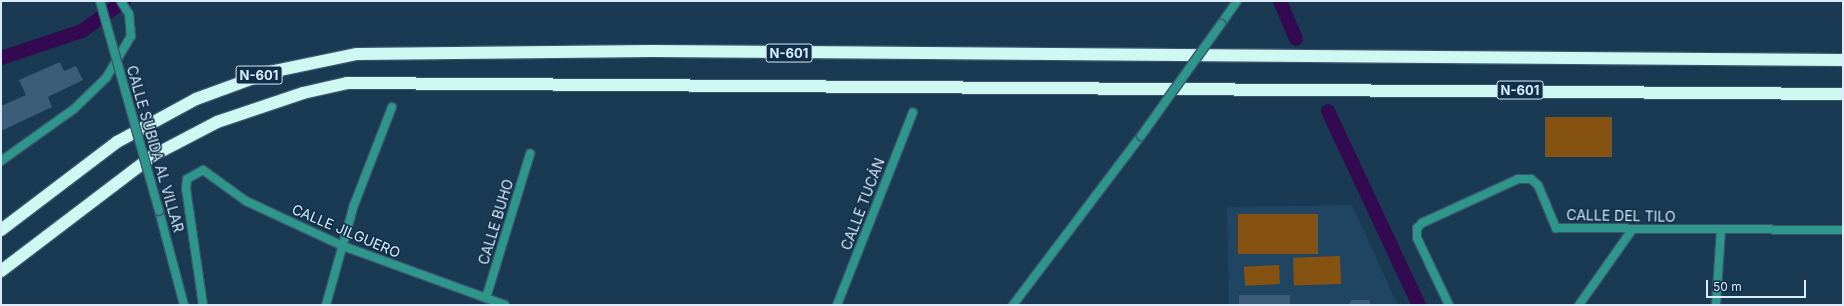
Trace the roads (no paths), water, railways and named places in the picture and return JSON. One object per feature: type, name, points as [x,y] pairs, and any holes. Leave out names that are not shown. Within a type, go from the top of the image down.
[{"type":"highway","name":"N-601","points":[[1,230],[117,142],[196,99],[270,72],[357,54],[652,51],[1843,60]]},
{"type":"highway","name":"N-601","points":[[1,271],[154,155],[217,122],[303,93],[347,83],[1843,94]]},
{"type":"street","name":"CALLE SUBIDA AL VILLAR","points":[[100,1],[184,305]]},
{"type":"street","points":[[1,161],[74,109],[106,78],[131,36],[129,14],[121,1]]},
{"type":"street","points":[[1013,305],[1141,136],[1237,1]]},
{"type":"street","points":[[326,305],[354,205],[392,107]]},
{"type":"street","name":"CALLE TUCÁN","points":[[837,305],[913,112]]},
{"type":"street","name":"CALLE BUHO","points":[[486,298],[530,154]]},
{"type":"street","name":"CALLE JILGUERO","points":[[187,179],[203,170],[246,201],[343,246],[505,305]]},
{"type":"street","name":"CALLE SUBIDA AL VILLAR","points":[[187,179],[203,305]]},
{"type":"street","name":"CALLE DEL TILO","points":[[1448,305],[1417,238],[1416,228],[1422,223],[1518,179],[1530,179],[1538,185],[1556,228],[1632,230],[1843,230]]},
{"type":"street","points":[[1579,305],[1632,230]]},
{"type":"street","points":[[1716,305],[1721,230]]},
{"type":"waterway","points":[[1,58],[82,31],[124,1]]},
{"type":"waterway","points":[[1280,1],[1296,39]]},
{"type":"waterway","points":[[1328,111],[1419,305]]}]
